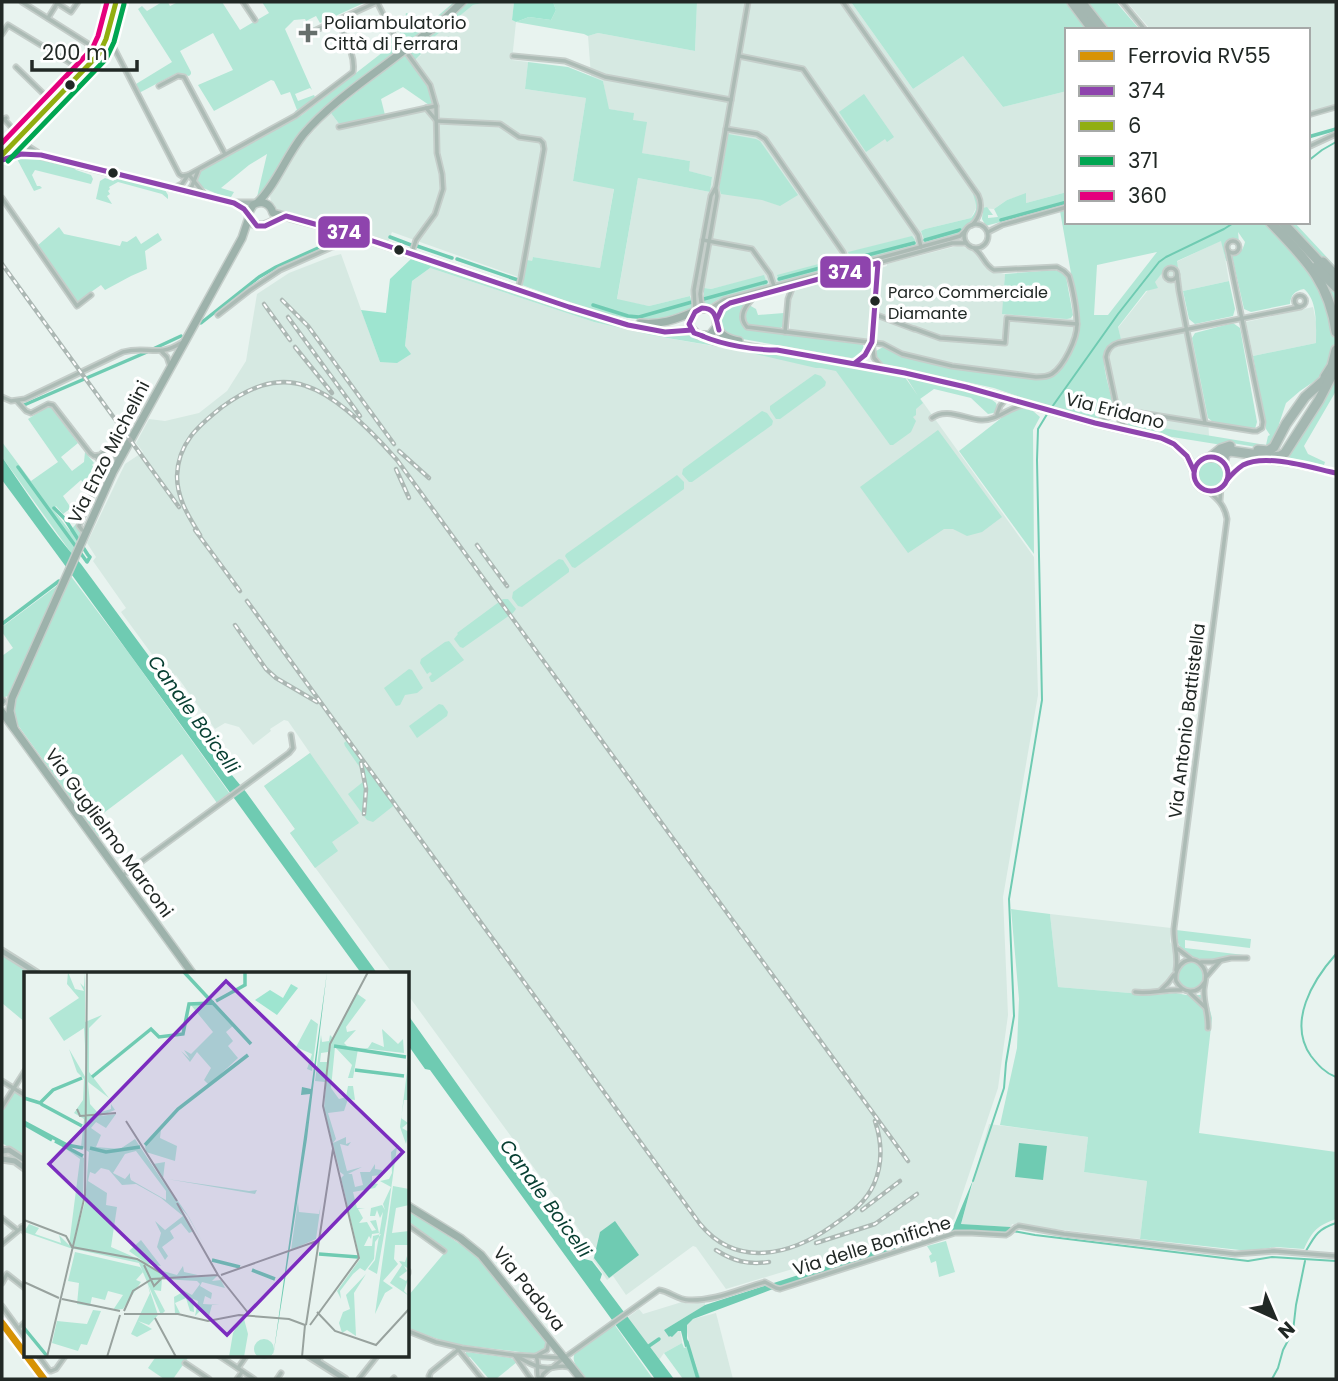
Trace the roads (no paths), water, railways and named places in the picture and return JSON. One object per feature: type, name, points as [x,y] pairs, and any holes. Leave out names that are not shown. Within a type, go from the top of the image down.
[{"type":"highway","points":[[1072,2],[1092,28]]},
{"type":"highway","points":[[1081,2],[1101,28]]},
{"type":"highway","points":[[1274,224],[1336,287]]},
{"type":"highway","points":[[1274,224],[1306,259],[1319,279],[1331,306],[1336,332]]},
{"type":"highway","points":[[1284,224],[1336,277]]},
{"type":"highway","points":[[1270,450],[1277,443],[1301,401],[1323,380],[1332,366],[1336,350]]},
{"type":"highway","points":[[1323,380],[1335,374]]},
{"type":"highway","points":[[1223,463],[1225,454],[1230,450],[1273,457],[1283,455],[1335,374]]},
{"type":"highway","points":[[1207,458],[1227,446],[1270,450],[1295,427],[1335,374]]},
{"type":"main road","points":[[2,155],[100,52],[114,2]]},
{"type":"main road","points":[[249,215],[250,208],[272,184],[291,151],[312,126],[462,3]]},
{"type":"main road","points":[[27,146],[25,135],[28,129]]},
{"type":"main road","points":[[14,143],[27,146],[41,155]]},
{"type":"main road","points":[[14,143],[18,150],[27,153],[234,203],[265,203],[271,210],[286,216],[412,251],[633,326],[661,331],[692,330],[690,320],[695,311]]},
{"type":"main road","points":[[2,160],[27,153]]},
{"type":"main road","points":[[270,222],[269,197],[272,184]]},
{"type":"main road","points":[[234,203],[244,209],[252,223],[259,226],[286,216]]},
{"type":"main road","name":"Via Enzo Michelini","points":[[13,728],[4,704],[17,687],[129,440],[242,238],[249,215]]},
{"type":"main road","name":"Via Enzo Michelini","points":[[242,238],[250,229],[259,226]]},
{"type":"main road","points":[[608,318],[654,324],[673,321],[695,311],[707,309]]},
{"type":"main road","name":"Via Eridano","points":[[707,309],[716,315],[717,323],[726,337],[777,350]]},
{"type":"main road","points":[[702,336],[710,335],[717,323]]},
{"type":"main road","name":"Via Eridano","points":[[692,330],[714,341],[855,363],[929,378],[1168,440],[1195,460],[1217,459],[1231,469],[1237,469]]},
{"type":"main road","points":[[1187,456],[1196,484],[1208,491],[1221,488],[1237,469],[1249,463],[1270,462],[1336,473]]},
{"type":"main road","points":[[1194,471],[1197,465],[1207,458]]},
{"type":"main road","points":[[1223,463],[1228,473],[1227,480]]},
{"type":"main road","name":"Via Guglielmo Marconi","points":[[4,704],[13,728],[191,972]]},
{"type":"main road","points":[[2,951],[35,972]]},
{"type":"main road","points":[[6,1149],[10,1159]]},
{"type":"main road","points":[[6,1149],[24,1160]]},
{"type":"main road","points":[[2,1159],[10,1159],[24,1168]]},
{"type":"main road","name":"Via Padova","points":[[410,1207],[478,1252],[581,1379]]},
{"type":"main road","points":[[309,1356],[345,1379]]},
{"type":"main road","points":[[314,1356],[318,1361]]},
{"type":"street","points":[[22,2],[100,52]]},
{"type":"street","points":[[48,18],[58,3],[71,12],[78,2]]},
{"type":"street","points":[[243,2],[255,20]]},
{"type":"street","points":[[314,31],[377,2],[389,28],[430,85],[436,106],[436,149],[443,189],[435,214],[415,242],[412,251]]},
{"type":"street","points":[[748,2],[701,291],[701,300],[707,309],[724,300],[793,286],[952,243],[966,243],[983,257],[990,269],[996,271],[1052,267],[1064,271],[1071,281],[1077,324],[1067,355],[1055,372],[1042,377],[959,368],[902,354],[886,344],[745,325],[744,309],[755,296]]},
{"type":"street","points":[[717,323],[720,312],[727,304],[848,266],[958,236],[976,220],[981,203],[978,195],[843,2]]},
{"type":"street","points":[[1122,2],[1144,28]]},
{"type":"street","points":[[106,37],[182,176],[300,113],[353,72],[352,56],[337,20]]},
{"type":"street","points":[[2,34],[8,25],[77,67],[47,97]]},
{"type":"street","points":[[513,56],[565,61],[605,77],[731,100]]},
{"type":"street","points":[[739,56],[803,69],[918,235],[921,247]]},
{"type":"street","points":[[16,67],[53,103]]},
{"type":"street","points":[[71,73],[77,78]]},
{"type":"street","points":[[159,86],[178,76],[184,77],[225,154]]},
{"type":"street","points":[[339,127],[436,106]]},
{"type":"street","points":[[1310,114],[1336,107]]},
{"type":"street","points":[[426,108],[437,122]]},
{"type":"street","points":[[6,118],[4,119],[20,137]]},
{"type":"street","points":[[437,122],[500,124],[519,137],[540,140],[544,145],[518,288]]},
{"type":"street","points":[[726,129],[763,137],[845,255],[848,266]]},
{"type":"street","points":[[1310,146],[1336,134]]},
{"type":"street","points":[[188,191],[199,169]]},
{"type":"street","points":[[174,188],[182,184],[188,175]]},
{"type":"street","points":[[188,175],[207,196]]},
{"type":"street","points":[[184,180],[188,191]]},
{"type":"street","points":[[695,311],[694,290],[711,196],[716,187]]},
{"type":"street","points":[[2,198],[77,306],[91,295]]},
{"type":"street","points":[[988,232],[1002,225],[1065,208]]},
{"type":"street","points":[[979,212],[982,226],[988,232],[983,257]]},
{"type":"street","points":[[972,225],[982,226]]},
{"type":"street","points":[[965,231],[966,243]]},
{"type":"street","points":[[218,315],[280,270],[332,247],[356,243],[360,237]]},
{"type":"street","points":[[703,240],[752,249],[770,274],[776,288],[788,299]]},
{"type":"street","points":[[1116,409],[1260,430],[1263,424],[1226,247],[1227,243],[1234,241],[1239,247],[1231,256],[1230,263]]},
{"type":"street","points":[[975,249],[985,245]]},
{"type":"street","points":[[1228,251],[1234,253]]},
{"type":"street","points":[[878,263],[872,342],[874,358],[883,368]]},
{"type":"street","points":[[1179,291],[1164,274],[1166,269],[1176,270],[1205,423]]},
{"type":"street","points":[[1169,280],[1173,280],[1177,275]]},
{"type":"street","points":[[785,332],[788,299],[793,286]]},
{"type":"street","points":[[694,290],[701,291]]},
{"type":"street","points":[[1131,432],[1121,422],[1116,409],[1106,357],[1109,348],[1118,343],[1300,307],[1305,303],[1303,297],[1297,297],[1289,309]]},
{"type":"street","points":[[1295,303],[1300,307]]},
{"type":"street","points":[[874,314],[940,338],[1005,342],[1007,318],[1077,324]]},
{"type":"street","points":[[160,352],[186,339]]},
{"type":"street","points":[[855,363],[866,354],[872,342]]},
{"type":"street","points":[[2,397],[17,401],[28,398],[123,352],[139,349],[160,352],[167,357],[170,366]]},
{"type":"street","points":[[990,394],[998,402],[996,416]]},
{"type":"street","points":[[998,409],[1007,399]]},
{"type":"street","points":[[1005,411],[1007,399]]},
{"type":"street","points":[[17,401],[31,413],[48,404],[53,405],[90,453],[104,466],[79,526],[82,530]]},
{"type":"street","name":"Via Eridano","points":[[932,418],[936,414],[948,413],[980,420],[989,419],[1019,406],[1029,405]]},
{"type":"street","points":[[1110,427],[1110,419],[1116,409]]},
{"type":"street","points":[[1095,423],[1112,414]]},
{"type":"street","points":[[1110,427],[1118,415]]},
{"type":"street","points":[[96,456],[111,446],[129,440]]},
{"type":"street","points":[[114,446],[118,450],[117,464]]},
{"type":"street","name":"Via Antonio Battistella","points":[[1183,990],[1177,984],[1175,971],[1178,960],[1173,934],[1227,519],[1221,502],[1221,488]]},
{"type":"street","points":[[1208,491],[1221,502]]},
{"type":"street","points":[[122,876],[289,753],[293,747],[291,735]]},
{"type":"street","points":[[1176,945],[1182,953],[1204,968],[1208,1028]]},
{"type":"street","points":[[1159,991],[1182,962],[1209,963],[1247,958]]},
{"type":"street","points":[[1189,992],[1198,989],[1222,960]]},
{"type":"street","points":[[1135,992],[1183,990],[1189,992],[1207,1009]]},
{"type":"street","points":[[2,1107],[24,1072]]},
{"type":"street","points":[[2,1081],[24,1095]]},
{"type":"street","points":[[2,1218],[24,1233]]},
{"type":"street","points":[[2,1244],[24,1225]]},
{"type":"street","points":[[410,1226],[444,1251]]},
{"type":"street","name":"Via delle Bonifiche","points":[[540,1379],[564,1357],[660,1290],[690,1300],[723,1296],[762,1282],[778,1289],[955,1233],[1009,1234],[1019,1226],[1064,1234],[1235,1254],[1274,1251],[1336,1256]]},
{"type":"street","points":[[2,1283],[7,1274],[24,1287]]},
{"type":"street","points":[[2,1306],[24,1336]]},
{"type":"street","points":[[19,1328],[24,1324]]},
{"type":"street","points":[[410,1332],[457,1348],[564,1357]]},
{"type":"street","points":[[524,1370],[524,1360],[547,1350],[549,1339]]},
{"type":"street","points":[[430,1379],[430,1372],[457,1348]]},
{"type":"street","points":[[457,1348],[482,1379]]},
{"type":"street","points":[[514,1354],[538,1366],[563,1365],[573,1370]]},
{"type":"street","points":[[514,1354],[531,1379]]},
{"type":"street","points":[[533,1355],[540,1379]]},
{"type":"street","points":[[39,1356],[51,1371],[65,1356]]},
{"type":"street","points":[[219,1356],[254,1379]]},
{"type":"street","points":[[237,1368],[246,1356]]},
{"type":"street","points":[[318,1361],[321,1356]]},
{"type":"street","points":[[359,1379],[377,1356]]},
{"type":"street","points":[[185,1363],[209,1379]]},
{"type":"street","points":[[237,1379],[243,1372]]},
{"type":"street","points":[[277,1379],[281,1373]]},
{"type":"waterway","points":[[1310,136],[1336,129]]},
{"type":"waterway","points":[[1310,159],[1336,142]]},
{"type":"waterway","points":[[1001,220],[1065,203]]},
{"type":"waterway","points":[[1052,407],[1118,314],[1159,262],[1232,224]]},
{"type":"waterway","points":[[348,230],[356,225],[366,229]]},
{"type":"waterway","points":[[925,240],[960,230]]},
{"type":"waterway","points":[[201,323],[259,277],[341,236]]},
{"type":"waterway","points":[[390,237],[411,245]]},
{"type":"waterway","points":[[852,259],[914,243]]},
{"type":"waterway","points":[[417,246],[452,258]]},
{"type":"waterway","points":[[457,259],[518,280]]},
{"type":"waterway","points":[[779,279],[842,262]]},
{"type":"waterway","points":[[704,299],[766,282]]},
{"type":"waterway","points":[[593,305],[639,317],[692,302]]},
{"type":"waterway","points":[[153,349],[181,336]]},
{"type":"waterway","points":[[24,405],[147,352]]},
{"type":"waterway","points":[[973,1181],[1004,1088],[1014,1016],[1009,899],[1042,700],[1037,460],[1038,429],[1049,411]]},
{"type":"waterway","points":[[18,467],[87,562],[90,557],[65,519],[54,508]]},
{"type":"waterway","points":[[2,624],[59,581]]},
{"type":"waterway","points":[[1336,954],[1319,976],[1302,1016],[1304,1043],[1311,1056],[1322,1068],[1336,1077]]},
{"type":"waterway","points":[[1306,1251],[1318,1233],[1336,1223]]},
{"type":"waterway","points":[[1007,1230],[1248,1261],[1272,1257],[1336,1261]]},
{"type":"waterway","points":[[1272,1379],[1293,1331],[1305,1261]]},
{"type":"waterway","points":[[646,1348],[659,1339]]},
{"type":"waterway","points":[[687,1342],[698,1379]]},
{"type":"railway","points":[[2,264],[179,507]]},
{"type":"railway","points":[[282,300],[308,326],[394,444]]},
{"type":"railway","points":[[264,304],[290,340]]},
{"type":"railway","points":[[288,317],[360,416]]},
{"type":"railway","points":[[295,347],[332,393]]},
{"type":"railway","points":[[200,535],[181,500],[178,464],[191,436],[222,407],[251,390],[283,382],[318,391],[355,417],[397,460],[908,1161]]},
{"type":"railway","points":[[399,451],[429,478]]},
{"type":"railway","points":[[396,469],[409,498]]},
{"type":"railway","points":[[195,530],[240,591]]},
{"type":"railway","points":[[477,545],[507,586]]},
{"type":"railway","points":[[247,601],[700,1224],[715,1238],[730,1247],[764,1253],[799,1244],[844,1217],[866,1197],[877,1176],[880,1152],[875,1121]]},
{"type":"railway","points":[[235,625],[266,669],[276,678],[317,702]]},
{"type":"railway","points":[[361,763],[366,789],[364,814]]},
{"type":"railway","points":[[862,1210],[900,1181]]},
{"type":"railway","points":[[816,1243],[875,1224],[917,1194]]},
{"type":"railway","points":[[716,1250],[741,1261],[769,1262]]},
{"type":"rail line","name":"RV55","points":[[2,1323],[24,1352]]},
{"type":"rail line","name":"RV55","points":[[27,1356],[44,1379]]},
{"type":"place","name":"Poliambulatorio Città di Ferrara","points":[[308,33]]},
{"type":"place","name":"Parco Commerciale Diamante","points":[[875,301]]},
{"type":"water label","name":"Canale Boicelli","points":[[194,714]]},
{"type":"water label","name":"Canale Boicelli","points":[[546,1198]]}]
